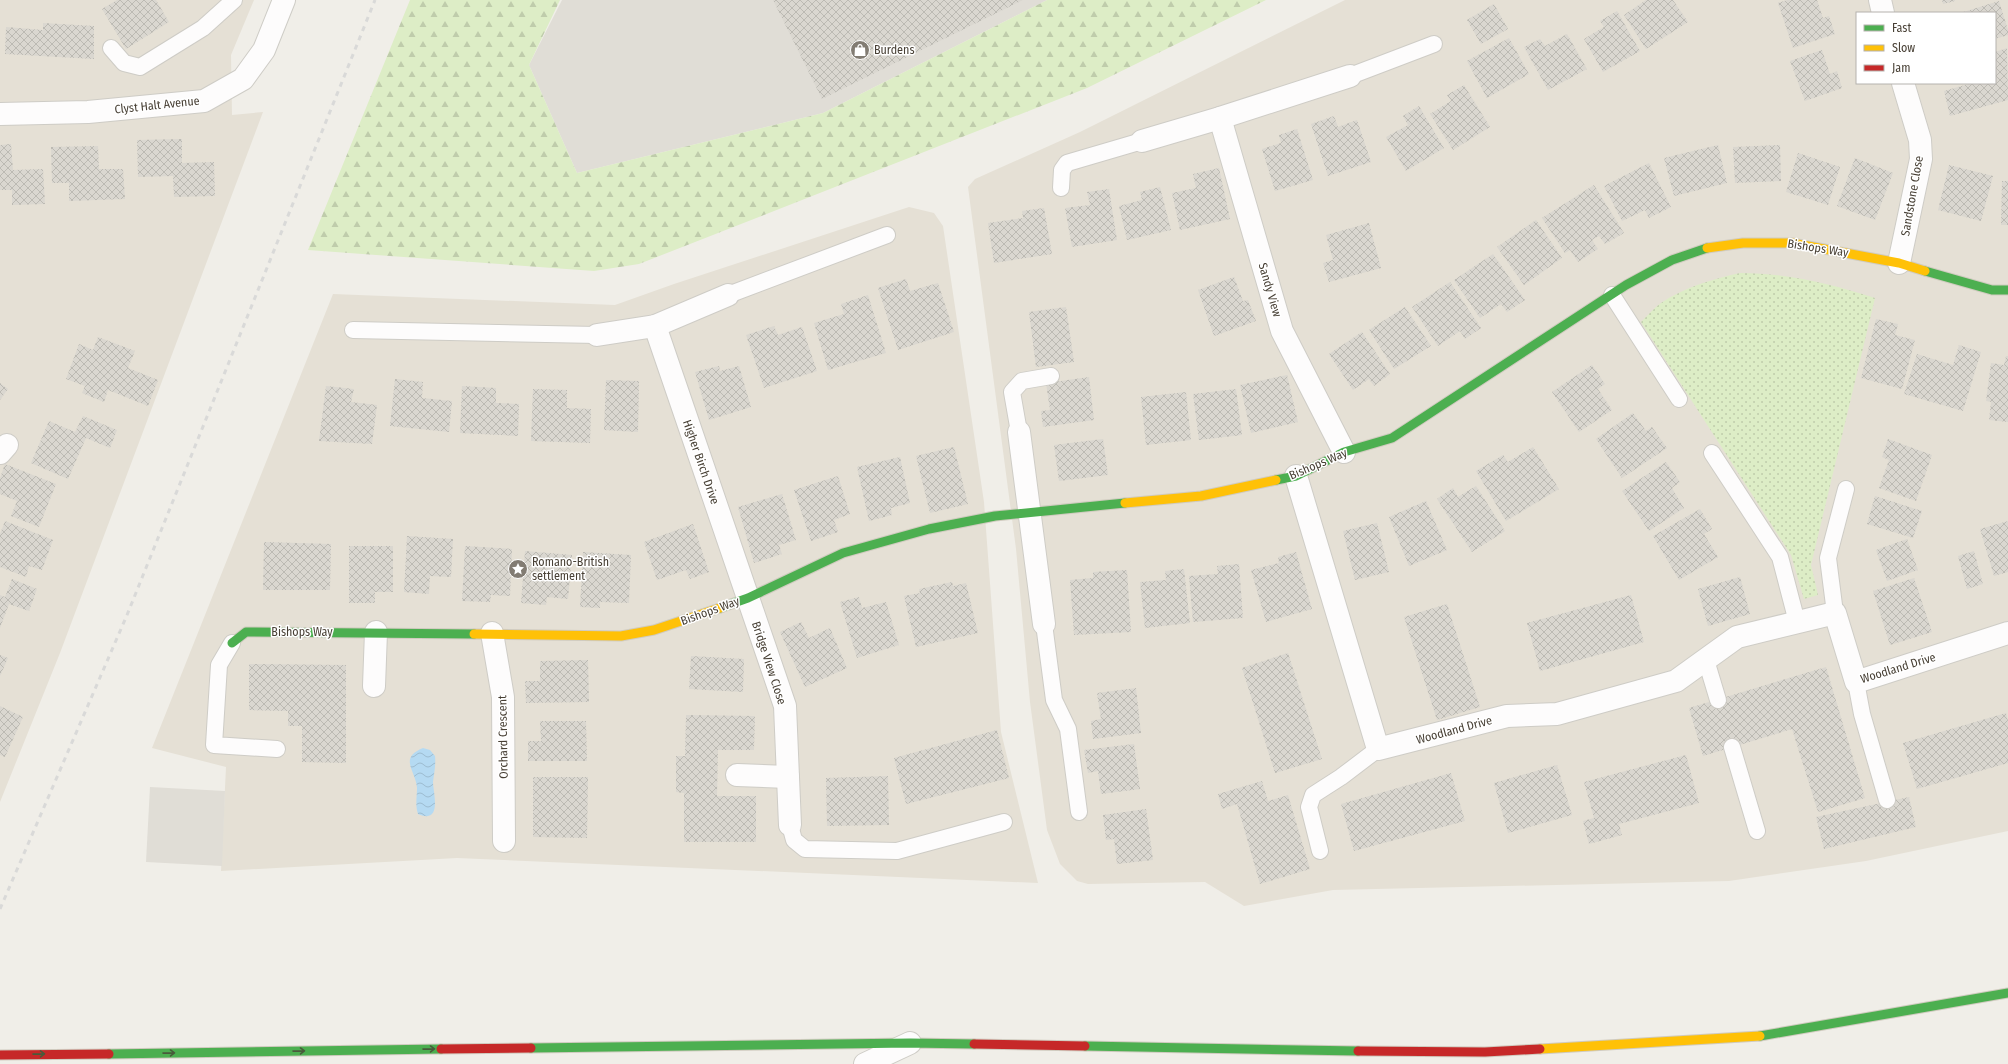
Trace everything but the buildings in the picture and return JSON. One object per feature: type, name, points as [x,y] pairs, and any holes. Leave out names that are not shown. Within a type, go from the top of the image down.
[{"type":"main road","name":"Bishops Way","points":[[232,642],[246,632],[492,633],[621,636],[654,630],[748,598],[843,553],[929,529],[995,516],[1201,496],[1296,476],[1344,452],[1392,438],[1626,285],[1672,260],[1702,249],[1743,243],[1792,243],[1899,263],[1992,290],[2008,290]]},
{"type":"main road","points":[[0,1055],[910,1043],[1396,1052],[1485,1052],[1573,1049],[1749,1038],[2008,993]]},
{"type":"street","name":"Clyst Halt Avenue","points":[[0,114],[88,112],[204,101],[243,79],[264,50],[284,0]]},
{"type":"street","points":[[1880,0],[1883,12]]},
{"type":"street","points":[[1142,141],[1220,118],[1350,76]]},
{"type":"street","name":"Sandstone Close","points":[[1899,263],[1921,159],[1920,140],[1903,84]]},
{"type":"street","name":"Sandy View","points":[[1220,118],[1282,331],[1344,452]]},
{"type":"street","points":[[597,335],[655,326],[728,295]]},
{"type":"street","name":"Higher Birch Drive","points":[[655,326],[748,598]]},
{"type":"street","points":[[1019,432],[1031,512],[1044,624]]},
{"type":"street","points":[[1296,476],[1378,749]]},
{"type":"street","name":"Bridge View Close","points":[[748,598],[785,706],[790,825]]},
{"type":"street","name":"Woodland Drive","points":[[1378,749],[1507,716],[1557,714],[1676,681],[1737,637],[1835,612],[1856,682],[2008,633]]},
{"type":"street","points":[[374,686],[376,632]]},
{"type":"street","name":"Orchard Crescent","points":[[492,633],[503,697],[504,841]]},
{"type":"street","points":[[737,775],[788,777]]},
{"type":"street","points":[[865,1064],[910,1043]]},
{"type":"lane","points":[[111,48],[124,63],[140,67],[203,28],[234,0]]},
{"type":"lane","points":[[1350,76],[1434,44]]},
{"type":"lane","points":[[1061,188],[1062,170],[1067,163],[1142,141]]},
{"type":"lane","points":[[728,295],[887,235]]},
{"type":"lane","points":[[1612,295],[1679,400]]},
{"type":"lane","points":[[352,330],[597,335]]},
{"type":"lane","points":[[1019,432],[1012,392],[1022,381],[1050,376]]},
{"type":"lane","points":[[1712,453],[1780,557],[1796,622]]},
{"type":"lane","name":"Woodland Drive","points":[[1835,612],[1828,558],[1846,489]]},
{"type":"lane","points":[[1044,624],[1054,700],[1068,730],[1080,812]]},
{"type":"lane","points":[[232,642],[219,665],[214,745],[277,749]]},
{"type":"lane","points":[[1706,660],[1718,700]]},
{"type":"lane","points":[[1856,682],[1862,714],[1887,800]]},
{"type":"lane","points":[[1732,747],[1757,831]]},
{"type":"lane","points":[[1320,851],[1309,807],[1313,794],[1341,777],[1378,749]]},
{"type":"lane","points":[[790,825],[794,840],[805,849],[897,851],[1004,822]]},
{"type":"shaded area","points":[[0,0],[254,0],[231,55],[232,115],[263,112],[60,653],[0,802]]},
{"type":"shaded area","points":[[562,0],[1047,0],[823,113],[577,173],[529,65]]},
{"type":"shaded area","points":[[1345,0],[2008,0],[2008,831],[1866,861],[1729,881],[1333,890],[1244,906],[1205,882],[1088,884],[1077,881],[1060,864],[1047,830],[1030,702],[1016,549],[968,187],[975,179],[1080,132]]},
{"type":"shaded area","points":[[909,207],[934,213],[943,226],[984,502],[1001,732],[1038,883],[457,858],[221,871],[226,767],[152,748],[333,294],[615,305],[674,284]]},
{"type":"shaded area","points":[[150,787],[225,791],[222,866],[146,862]]},
{"type":"green space","points":[[410,0],[560,0],[529,65],[577,173],[823,113],[1047,0],[1266,0],[1087,88],[639,264],[594,271],[308,250]]},
{"type":"green space","points":[[1740,273],[1775,275],[1809,280],[1875,298],[1811,565],[1818,595],[1804,599],[1791,555],[1641,322],[1658,305],[1680,292],[1709,281]]},
{"type":"water","points":[[423,748],[430,750],[435,756],[433,782],[435,806],[431,815],[426,816],[418,814],[417,811],[417,788],[410,765],[411,756]]},
{"type":"railway","points":[[0,909],[127,615],[375,0]]},
{"type":"traffic: fast","points":[[1276,480],[1296,476],[1344,452],[1392,438],[1626,285],[1672,260],[1707,248]]},
{"type":"traffic: fast","points":[[1925,271],[1992,290],[2008,290]]},
{"type":"traffic: fast","points":[[720,608],[748,598],[843,553],[929,529],[995,516],[1125,503]]},
{"type":"traffic: fast","points":[[232,643],[246,632],[474,634]]},
{"type":"traffic: fast","points":[[1760,1036],[2008,993]]},
{"type":"traffic: fast","points":[[531,1048],[910,1043],[974,1044]]},
{"type":"traffic: fast","points":[[1085,1046],[1358,1051]]},
{"type":"traffic: fast","points":[[109,1054],[441,1049]]},
{"type":"traffic: slow","points":[[1707,248],[1743,243],[1792,243],[1899,263],[1925,271]]},
{"type":"traffic: slow","points":[[1125,503],[1201,496],[1276,480]]},
{"type":"traffic: slow","points":[[474,634],[621,636],[654,630],[720,608]]},
{"type":"traffic: slow","points":[[1540,1049],[1760,1036]]},
{"type":"traffic: jam","points":[[974,1044],[1085,1046]]},
{"type":"traffic: jam","points":[[441,1049],[531,1048]]},
{"type":"traffic: jam","points":[[1358,1051],[1485,1052],[1540,1049]]},
{"type":"traffic: jam","points":[[0,1055],[109,1054]]},
{"type":"place","name":"Burdens","points":[[860,50]]},
{"type":"place","name":"Romano-British settlement","points":[[518,569]]}]
